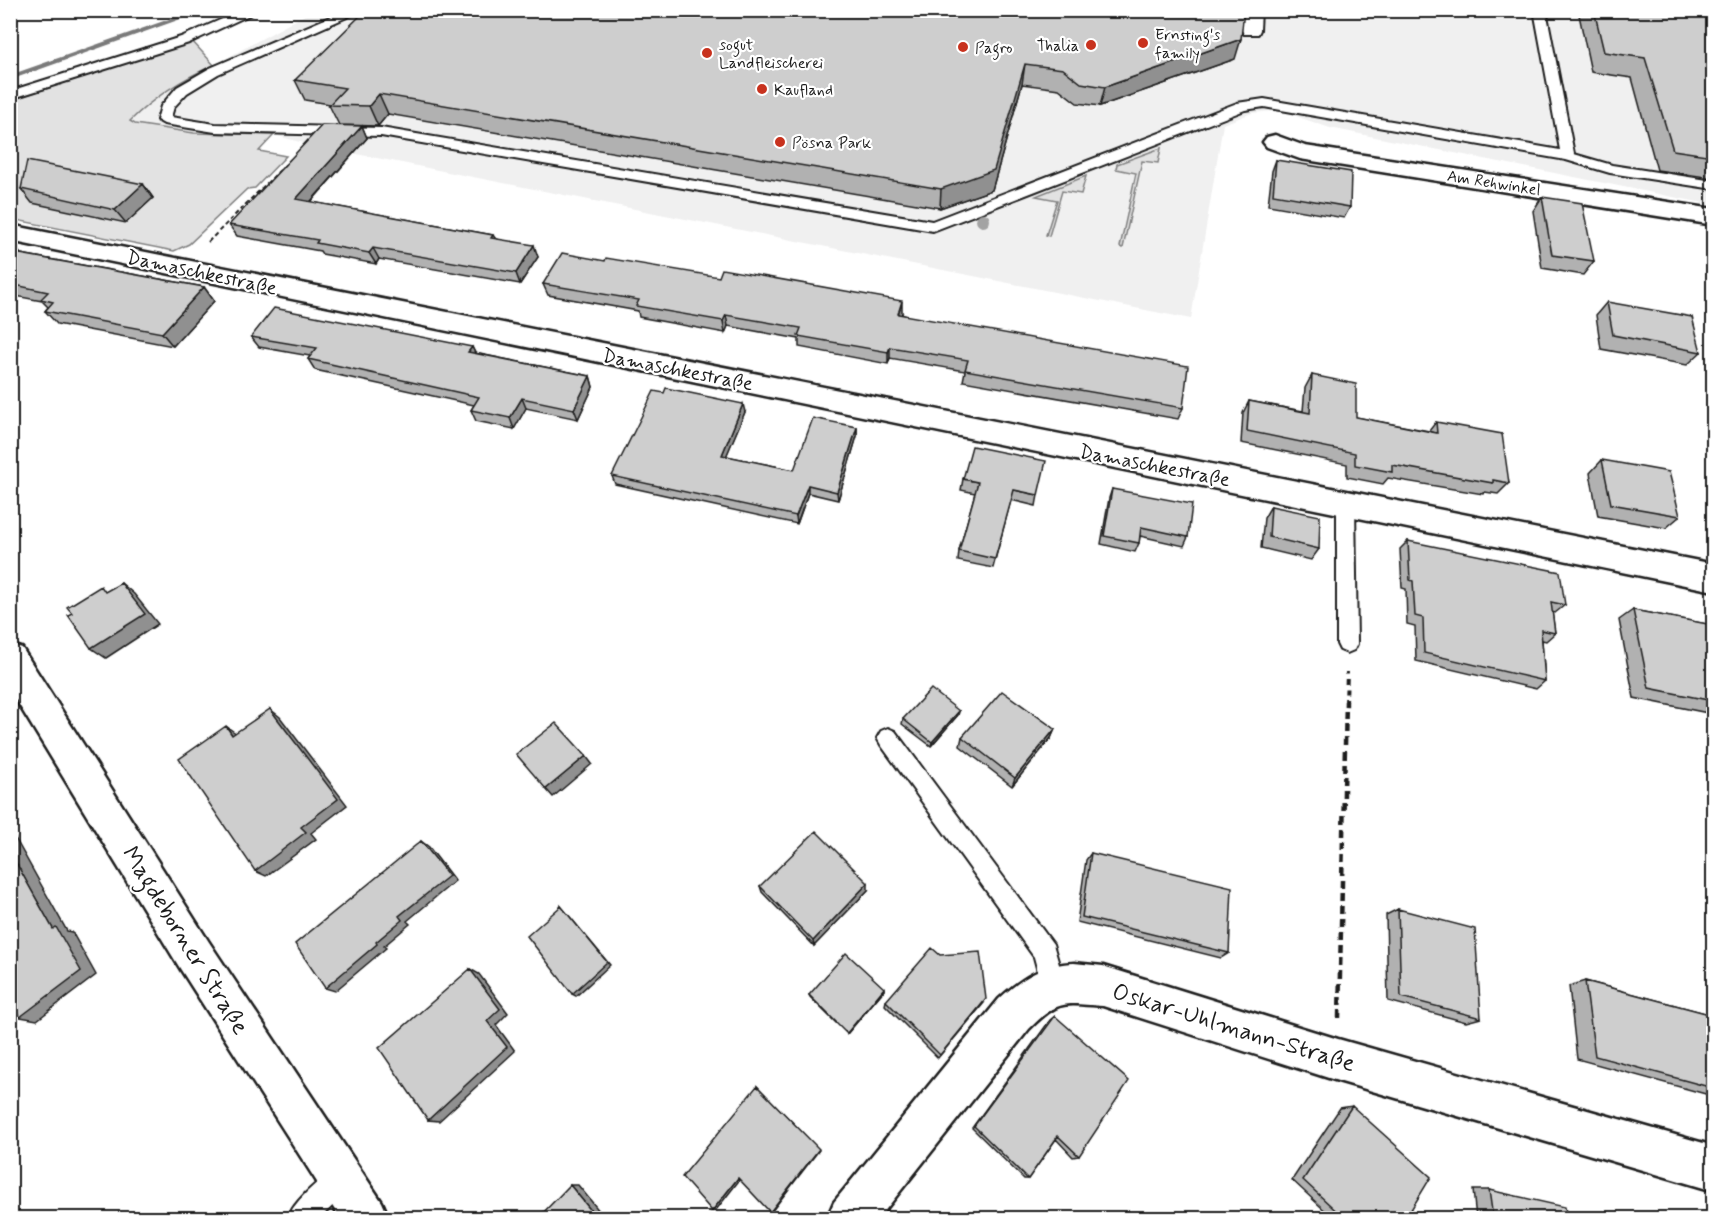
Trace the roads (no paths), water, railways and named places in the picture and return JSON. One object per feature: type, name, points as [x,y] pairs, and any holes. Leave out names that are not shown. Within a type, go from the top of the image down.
[{"type":"street","points":[[1251,30],[1252,10]]},
{"type":"street","name":"Am Rehwinkel","points":[[1275,142],[1300,152],[1713,217]]},
{"type":"street","name":"Damaschkestraße","points":[[10,233],[1713,578]]},
{"type":"street","name":"Magdeborner Straße","points":[[10,659],[195,956],[366,1218]]},
{"type":"street","name":"Oskar-Uhlmann-Straße","points":[[850,1218],[1014,1014],[1035,993],[1053,985],[1067,983],[1103,986],[1338,1060],[1713,1168]]},
{"type":"lane","points":[[10,95],[185,40],[254,10]]},
{"type":"lane","points":[[357,10],[214,71],[182,90],[168,106],[164,120],[215,128],[381,132],[933,226],[1242,106],[1264,103],[1568,156],[1610,169],[1713,185]]},
{"type":"lane","points":[[1540,10],[1568,156]]},
{"type":"lane","points":[[1346,504],[1347,644]]},
{"type":"lane","points":[[888,738],[1045,952],[1053,985]]},
{"type":"lane","points":[[301,1218],[341,1180]]},
{"type":"waterway","points":[[10,78],[203,10]]},
{"type":"place","name":"Ernsting's family","points":[[1143,43]]},
{"type":"place","name":"Thalia","points":[[1091,45]]},
{"type":"place","name":"Pagro","points":[[963,47]]},
{"type":"place","name":"sogut Landfleischerei","points":[[707,53]]},
{"type":"place","name":"Kaufland","points":[[762,89]]},
{"type":"place","name":"Pösna Park","points":[[780,142]]}]
